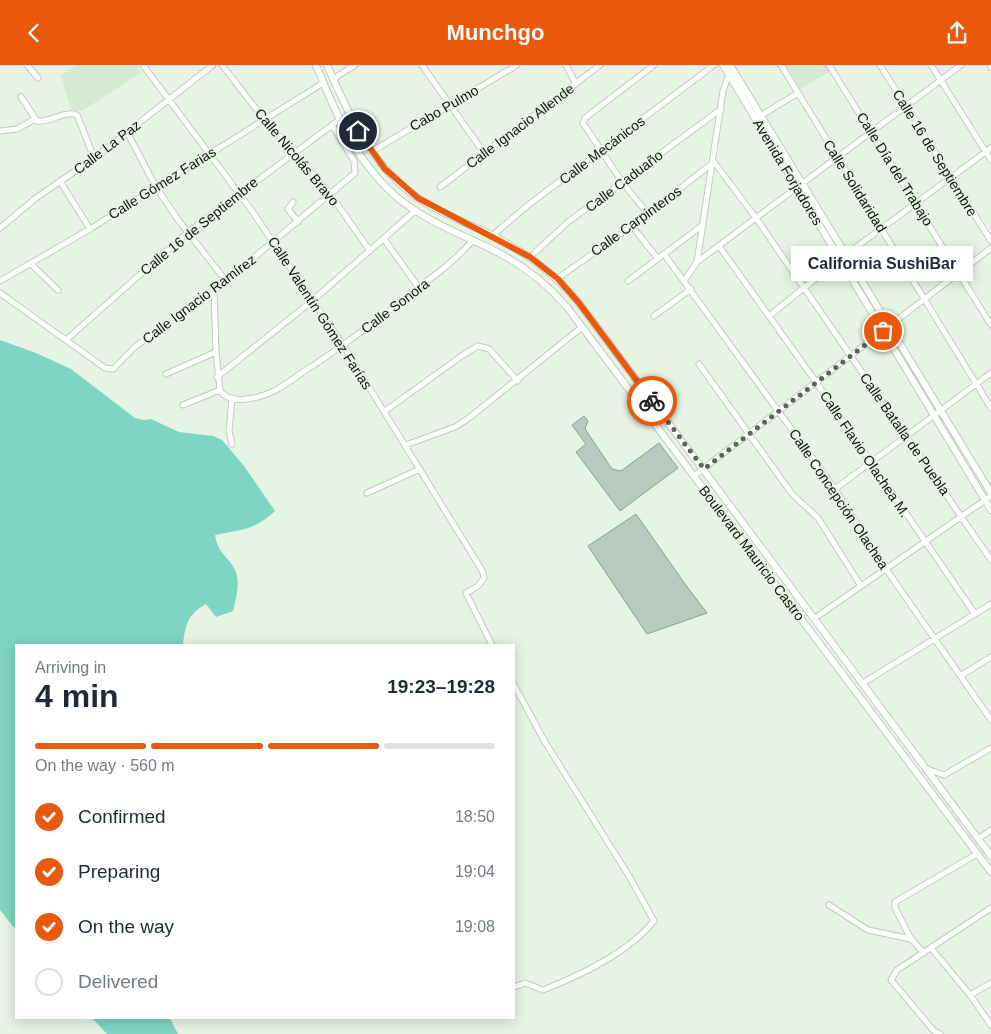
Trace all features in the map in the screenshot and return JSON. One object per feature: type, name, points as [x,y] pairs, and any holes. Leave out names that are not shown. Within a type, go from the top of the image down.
[{"type":"main road","name":"Boulevard Mauricio Castro","points":[[316,65],[339,120],[352,143],[374,175],[400,200],[500,253],[538,278],[552,290],[595,343],[695,475],[991,872]]},
{"type":"main road","name":"Boulevard Mauricio Castro","points":[[327,65],[352,119],[371,151],[385,169],[418,198],[530,257],[558,279],[579,303],[991,856]]},
{"type":"main road","name":"Avenida Forjadores","points":[[723,65],[800,186],[989,496],[991,510]]},
{"type":"main road","name":"Avenida Forjadores","points":[[730,65],[800,186]]},
{"type":"main road","points":[[595,343],[606,345],[616,352]]},
{"type":"street","points":[[28,65],[38,78]]},
{"type":"street","name":"Calle Valentín Gómez Farías","points":[[142,65],[239,193],[344,345],[483,572],[484,578],[481,584],[466,593],[492,644]]},
{"type":"street","name":"Calle La Paz","points":[[0,228],[60,181],[94,158],[213,65]]},
{"type":"street","name":"Calle Nicolás Bravo","points":[[222,65],[264,119],[330,194],[370,251]]},
{"type":"street","points":[[333,79],[356,65]]},
{"type":"street","points":[[422,65],[484,153]]},
{"type":"street","name":"Cabo Pulmo","points":[[371,151],[517,65]]},
{"type":"street","points":[[566,65],[576,83]]},
{"type":"street","name":"Calle Ignacio Allende","points":[[440,187],[600,65]]},
{"type":"street","points":[[648,214],[622,182],[602,150],[584,127],[584,119],[654,65]]},
{"type":"street","name":"Calle Mecánicos","points":[[492,236],[527,206],[714,65]]},
{"type":"street","name":"Calle Solidaridad","points":[[781,65],[991,408]]},
{"type":"street","name":"Calle Día del Trabajo","points":[[830,65],[991,325]]},
{"type":"street","name":"Calle 16 de Septiembre","points":[[880,65],[991,241]]},
{"type":"street","points":[[931,65],[991,160]]},
{"type":"street","points":[[684,281],[697,262],[961,65]]},
{"type":"street","points":[[697,262],[708,183],[714,162],[723,91],[729,74]]},
{"type":"street","name":"Calle Gómez Farias","points":[[0,281],[90,229],[323,83]]},
{"type":"street","points":[[760,116],[798,93]]},
{"type":"street","points":[[21,97],[35,119]]},
{"type":"street","name":"Calle Caduaño","points":[[530,257],[568,222],[722,109]]},
{"type":"street","points":[[0,131],[17,129],[35,119],[43,121],[69,113],[76,115],[94,158]]},
{"type":"street","name":"Calle 16 de Septiembre","points":[[66,340],[188,232],[339,120]]},
{"type":"street","name":"Calle Ignacio Ramírez","points":[[66,340],[105,368],[111,370],[144,339],[214,291],[274,242],[356,170],[354,161],[332,125]]},
{"type":"street","points":[[127,132],[156,187],[226,281]]},
{"type":"street","points":[[769,316],[843,257],[991,148]]},
{"type":"street","name":"Calle Carpinteros","points":[[558,279],[648,214],[714,162]]},
{"type":"street","name":"Calle Batalla de Puebla","points":[[714,162],[756,218],[991,560]]},
{"type":"street","points":[[60,181],[90,229]]},
{"type":"street","points":[[293,202],[288,209],[298,221]]},
{"type":"street","points":[[218,377],[312,301],[416,210]]},
{"type":"street","points":[[628,281],[703,225]]},
{"type":"street","points":[[632,226],[658,259]]},
{"type":"street","points":[[384,239],[419,288]]},
{"type":"street","name":"Calle Sonora","points":[[232,399],[252,397],[272,391],[344,345],[419,288],[460,254],[473,240]]},
{"type":"street","name":"Calle Flavio Olachea M.","points":[[719,246],[816,382],[975,614]]},
{"type":"street","points":[[695,475],[991,248]]},
{"type":"street","name":"Calle Concepción Olachea","points":[[664,254],[835,489],[886,569],[991,720]]},
{"type":"street","points":[[31,264],[58,291]]},
{"type":"street","points":[[654,316],[691,289]]},
{"type":"street","points":[[214,291],[218,377],[220,390],[226,398],[232,399],[230,431],[232,443]]},
{"type":"street","points":[[0,293],[66,340]]},
{"type":"street","points":[[406,445],[455,427],[518,381],[582,327]]},
{"type":"street","points":[[385,411],[473,348],[482,346],[489,349],[518,381]]},
{"type":"street","points":[[166,374],[216,352]]},
{"type":"street","points":[[699,364],[792,494],[818,518],[861,586]]},
{"type":"street","points":[[835,489],[905,435],[991,373]]},
{"type":"street","points":[[182,405],[220,390]]},
{"type":"street","points":[[367,493],[420,469]]},
{"type":"street","points":[[815,619],[989,496]]},
{"type":"street","points":[[863,683],[991,604]]},
{"type":"street","points":[[960,676],[991,657]]},
{"type":"street","points":[[515,687],[545,741],[629,875],[654,921],[599,965],[565,982],[543,990],[525,983],[515,987]]},
{"type":"street","points":[[927,769],[944,775],[991,748]]},
{"type":"street","points":[[978,839],[991,830]]},
{"type":"street","points":[[924,953],[910,939],[895,902],[977,854]]},
{"type":"street","points":[[829,905],[868,930],[910,939]]},
{"type":"street","points":[[940,1034],[934,1031],[891,980],[897,970],[991,908]]},
{"type":"street","points":[[931,948],[970,995],[991,1025]]},
{"type":"street","points":[[970,995],[991,983]]},
{"type":"shaded area","points":[[76,65],[136,65],[142,72],[82,111],[71,109],[61,75]]},
{"type":"shaded area","points":[[786,65],[827,65],[831,71],[800,89]]},
{"type":"water","points":[[0,340],[36,353],[71,369],[135,418],[151,419],[179,432],[213,436],[222,440],[244,466],[275,511],[254,526],[215,535],[221,552],[236,572],[238,587],[233,611],[216,617],[206,604],[195,612],[188,621],[183,644],[15,644],[15,929],[0,910]]},
{"type":"water","points":[[93,1019],[170,1019],[178,1034],[107,1034]]},
{"type":"building","points":[[584,416],[588,421],[585,429],[612,469],[621,471],[659,443],[678,468],[620,511],[576,452],[586,444],[572,425]]},
{"type":"building","points":[[636,514],[707,613],[647,634],[588,546]]},
{"type":"way so far","points":[[652,401],[704,469],[883,331]]},
{"type":"place","name":"California SushiBar","points":[[883,331]]},
{"type":"route","points":[[358,131],[385,169],[418,198],[530,257],[558,279],[579,303],[652,401]]}]
